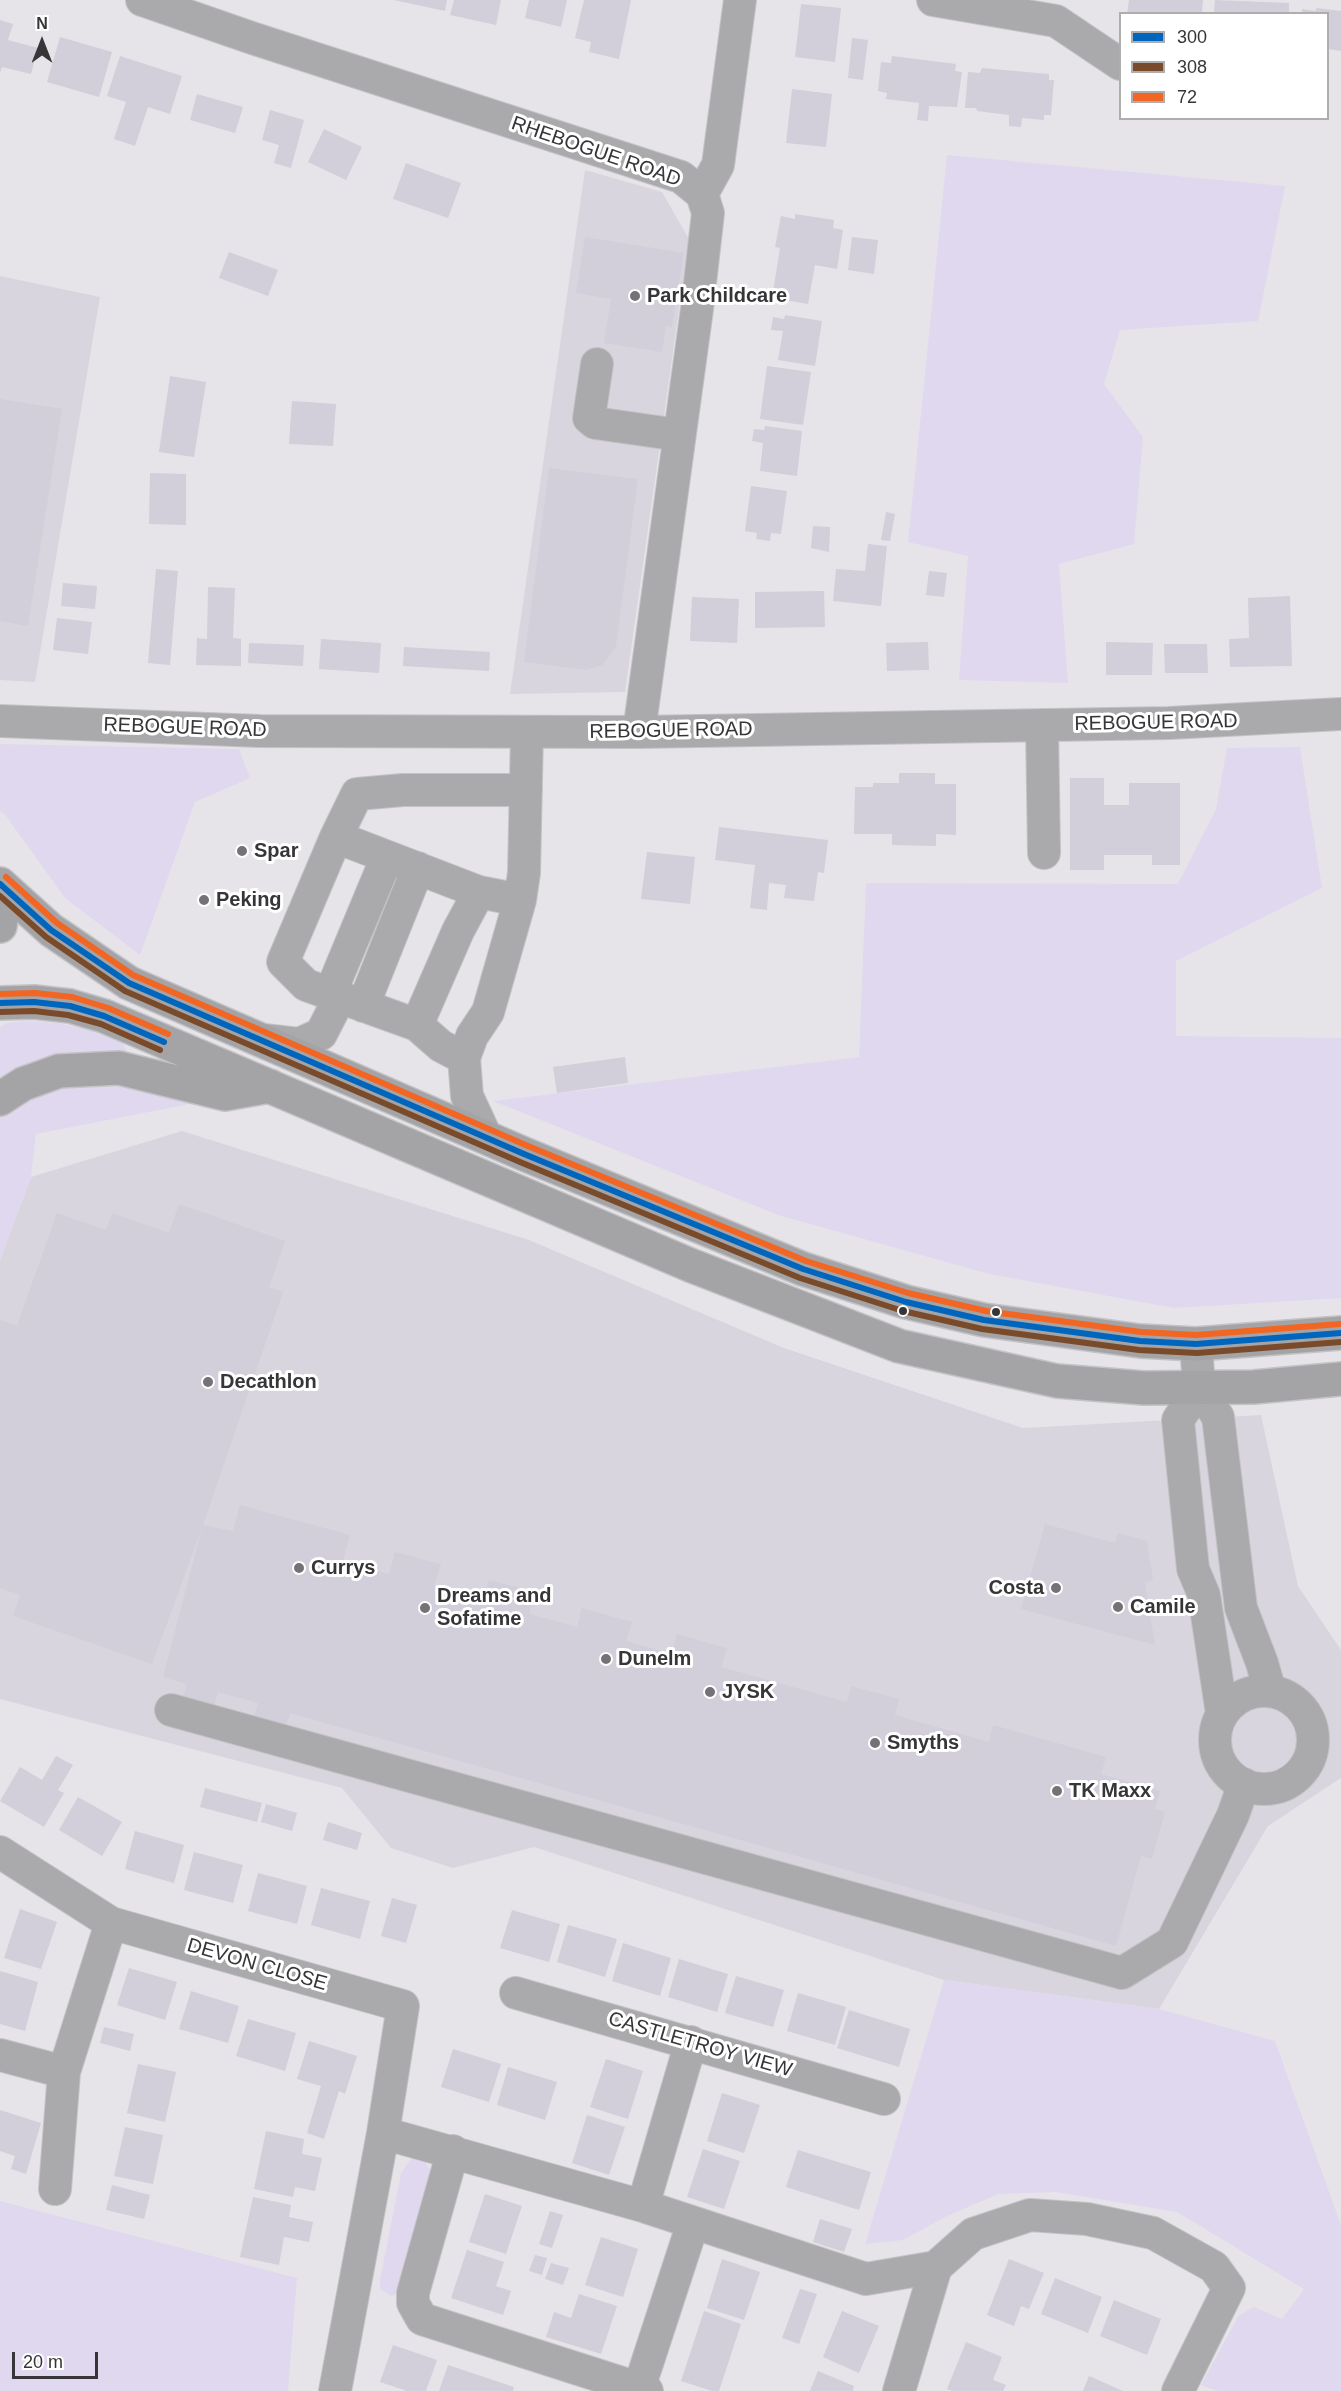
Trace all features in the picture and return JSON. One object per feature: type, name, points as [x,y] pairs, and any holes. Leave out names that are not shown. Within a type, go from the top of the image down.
[{"type":"main road","points":[[0,884],[51,930],[129,983],[486,1137],[803,1269],[906,1302],[984,1320],[1140,1341],[1196,1344],[1341,1334]]},
{"type":"main road","points":[[0,896],[2,912],[0,926]]},
{"type":"main road","points":[[0,1003],[34,1002],[70,1006],[104,1016],[690,1264],[899,1346],[1057,1381],[1143,1388],[1254,1387],[1341,1379]]},
{"type":"main road","points":[[0,1099],[23,1084],[59,1071],[119,1068],[225,1094],[270,1086]]},
{"type":"street","name":"RHEBOGUE ROAD","points":[[142,0],[681,177],[702,194],[708,213],[697,309],[639,732]]},
{"type":"street","points":[[702,194],[718,165],[740,0]]},
{"type":"street","points":[[933,0],[995,6],[1056,21],[1119,63]]},
{"type":"street","points":[[597,364],[589,418],[596,423],[679,435]]},
{"type":"street","name":"REBOGUE ROAD","points":[[0,721],[260,731],[527,733],[1169,723],[1341,714]]},
{"type":"street","points":[[1042,725],[1044,853]]},
{"type":"street","points":[[486,1137],[467,1096],[464,1058],[472,1036],[489,1012],[520,900],[524,873],[527,733]]},
{"type":"street","points":[[464,1058],[441,1046],[417,1025],[306,985],[283,962],[310,894],[357,794],[403,790],[526,790]]},
{"type":"street","points":[[336,837],[479,892],[520,900]]},
{"type":"street","points":[[344,999],[387,856]]},
{"type":"street","points":[[257,1039],[299,1044],[321,1034],[344,999],[418,868]]},
{"type":"street","points":[[417,1025],[479,892]]},
{"type":"street","points":[[1196,1344],[1199,1388],[1218,1417],[1241,1608],[1270,1690]]},
{"type":"street","points":[[1199,1388],[1178,1420],[1192,1569],[1204,1595],[1222,1714]]},
{"type":"street","points":[[1270,1690],[1289,1698],[1305,1712],[1313,1732],[1312,1753],[1302,1772],[1285,1784],[1264,1789],[1244,1784],[1230,1775],[1220,1762],[1215,1746],[1216,1729],[1222,1714],[1233,1701],[1248,1693],[1270,1690]]},
{"type":"street","points":[[171,1710],[1122,1973],[1172,1942],[1233,1815],[1244,1784]]},
{"type":"street","name":"DEVON CLOSE","points":[[0,1852],[111,1923],[403,2006],[383,2133]]},
{"type":"street","points":[[55,2189],[64,2072],[111,1923]]},
{"type":"street","name":"CASTLETROY VIEW","points":[[516,1993],[884,2099]]},
{"type":"street","points":[[642,2206],[691,2042]]},
{"type":"street","points":[[0,2055],[64,2072]]},
{"type":"street","points":[[335,2391],[383,2133],[642,2206],[866,2279],[936,2267]]},
{"type":"street","points":[[453,2151],[413,2294],[413,2303],[422,2319],[643,2390],[693,2223]]},
{"type":"street","points":[[899,2391],[936,2267],[973,2234],[1030,2215],[1087,2219],[1153,2233],[1214,2267],[1229,2288],[1178,2391]]},
{"type":"shaded area","points":[[947,155],[1285,186],[1258,321],[1120,330],[1104,384],[1143,437],[1134,544],[1059,564],[1068,683],[959,680],[968,556],[908,542]]},
{"type":"shaded area","points":[[585,170],[662,192],[689,239],[625,692],[510,694]]},
{"type":"shaded area","points":[[0,276],[100,297],[35,682],[0,680]]},
{"type":"shaded area","points":[[0,744],[239,749],[250,778],[195,802],[140,955],[65,898],[6,816],[0,811]]},
{"type":"shaded area","points":[[1300,747],[1322,888],[1176,961],[1176,1036],[1341,1038],[1341,1298],[1174,1308],[989,1274],[778,1215],[493,1101],[859,1057],[866,883],[1178,884],[1216,809],[1227,748]]},
{"type":"shaded area","points":[[25,1021],[57,1023],[94,1031],[122,1042],[126,1049],[124,1056],[0,1084],[0,1027],[7,1023]]},
{"type":"shaded area","points":[[115,1080],[205,1101],[36,1134],[31,1177],[0,1260],[0,1116],[54,1086]]},
{"type":"shaded area","points":[[182,1131],[529,1240],[784,1348],[1023,1428],[1261,1415],[1298,1586],[1341,1650],[1341,1778],[1268,1826],[1159,2009],[944,1980],[534,1847],[453,1868],[391,1848],[342,1788],[0,1699],[0,1260],[31,1177]]},
{"type":"shaded area","points":[[944,1980],[1159,2009],[1275,2041],[1341,2225],[1341,2391],[1218,2391],[1201,2385],[1239,2315],[1254,2307],[1282,2319],[1304,2289],[1177,2212],[1056,2192],[998,2194],[945,2217],[903,2240],[865,2244]]},
{"type":"shaded area","points":[[411,2159],[420,2159],[430,2170],[420,2218],[397,2294],[391,2296],[380,2289],[380,2280],[401,2173]]},
{"type":"shaded area","points":[[0,2201],[297,2278],[288,2391],[0,2391]]},
{"type":"building","points":[[394,0],[447,0],[445,11]]},
{"type":"building","points":[[454,0],[501,0],[496,25],[450,15]]},
{"type":"building","points":[[529,0],[567,0],[561,27],[525,18]]},
{"type":"building","points":[[584,0],[631,0],[619,59],[589,52],[591,42],[575,38]]},
{"type":"building","points":[[1129,0],[1203,0],[1202,12],[1127,12]]},
{"type":"building","points":[[1215,0],[1289,3],[1289,12],[1214,12]]},
{"type":"building","points":[[801,4],[841,8],[835,62],[795,57]]},
{"type":"building","points":[[1316,8],[1341,11],[1341,51],[1329,49],[1329,12],[1302,12],[1302,9],[1316,11]]},
{"type":"building","points":[[0,20],[13,24],[8,40],[38,48],[31,74],[2,67],[0,73]]},
{"type":"building","points":[[60,37],[112,52],[99,97],[47,82]]},
{"type":"building","points":[[852,38],[868,40],[863,80],[848,78]]},
{"type":"building","points":[[120,56],[182,76],[170,114],[148,107],[135,146],[114,139],[126,102],[107,96]]},
{"type":"building","points":[[892,56],[956,64],[955,71],[962,72],[957,107],[929,106],[928,121],[917,120],[919,103],[886,99],[887,93],[878,91],[881,62],[891,63]]},
{"type":"building","points":[[982,68],[1049,74],[1049,80],[1054,80],[1051,115],[1044,115],[1044,120],[1022,118],[1021,127],[1009,126],[1009,115],[965,108],[968,72],[980,73]]},
{"type":"building","points":[[792,89],[832,94],[826,147],[786,143]]},
{"type":"building","points":[[197,94],[243,107],[235,133],[190,120]]},
{"type":"building","points":[[270,110],[304,120],[291,168],[274,163],[279,145],[262,140]]},
{"type":"building","points":[[324,129],[362,147],[346,180],[308,162]]},
{"type":"building","points":[[406,163],[461,183],[448,218],[393,199]]},
{"type":"building","points":[[795,214],[834,220],[833,228],[843,230],[837,269],[815,265],[808,304],[772,298],[780,248],[775,247],[781,216],[795,219]]},
{"type":"building","name":"Park Childcare","points":[[585,237],[684,253],[672,327],[666,326],[662,352],[604,343],[611,299],[576,293]]},
{"type":"building","points":[[852,237],[878,240],[874,274],[848,270]]},
{"type":"building","points":[[229,252],[278,270],[268,296],[219,278]]},
{"type":"building","points":[[785,315],[822,321],[815,366],[778,360],[783,331],[771,330],[773,317],[784,319]]},
{"type":"building","points":[[767,366],[811,372],[803,425],[760,419]]},
{"type":"building","points":[[170,376],[206,382],[194,457],[159,452]]},
{"type":"building","points":[[0,399],[62,409],[28,626],[0,621]]},
{"type":"building","points":[[292,401],[336,404],[333,446],[289,444]]},
{"type":"building","points":[[765,426],[802,431],[797,476],[760,471],[763,443],[752,441],[754,429],[764,430]]},
{"type":"building","points":[[549,468],[638,479],[616,646],[603,665],[586,670],[524,662]]},
{"type":"building","points":[[150,473],[186,474],[186,525],[149,524]]},
{"type":"building","points":[[751,486],[787,491],[781,534],[771,533],[770,541],[756,539],[757,533],[745,531]]},
{"type":"building","points":[[886,512],[895,514],[890,541],[881,540]]},
{"type":"building","points":[[813,526],[830,527],[829,552],[811,548]]},
{"type":"building","points":[[868,544],[887,546],[881,606],[833,601],[836,569],[865,571]]},
{"type":"building","points":[[156,569],[178,571],[170,665],[148,663]]},
{"type":"building","points":[[929,571],[947,573],[944,597],[926,595]]},
{"type":"building","points":[[63,583],[97,586],[95,609],[61,606]]},
{"type":"building","points":[[208,587],[235,588],[233,638],[241,639],[241,666],[196,665],[197,638],[207,639]]},
{"type":"building","points":[[824,591],[825,627],[755,628],[755,592]]},
{"type":"building","points":[[1290,596],[1292,666],[1230,667],[1229,639],[1249,638],[1248,598]]},
{"type":"building","points":[[692,597],[739,599],[737,643],[690,641]]},
{"type":"building","points":[[57,618],[92,622],[88,654],[53,650]]},
{"type":"building","points":[[321,639],[381,643],[379,673],[319,669]]},
{"type":"building","points":[[928,642],[929,670],[887,671],[886,643]]},
{"type":"building","points":[[1106,642],[1153,643],[1152,675],[1106,675]]},
{"type":"building","points":[[249,643],[304,645],[303,666],[248,663]]},
{"type":"building","points":[[1164,644],[1207,644],[1208,673],[1165,673]]},
{"type":"building","points":[[404,647],[490,652],[489,671],[403,666]]},
{"type":"building","points":[[899,773],[935,773],[935,784],[956,784],[956,835],[936,834],[936,846],[892,845],[892,834],[854,834],[855,787],[873,787],[873,783],[899,783]]},
{"type":"building","points":[[1070,778],[1104,778],[1104,805],[1129,805],[1129,783],[1180,783],[1180,865],[1152,865],[1152,855],[1104,855],[1104,870],[1070,870]]},
{"type":"building","points":[[719,827],[828,840],[824,873],[818,872],[814,901],[784,898],[786,885],[769,883],[767,910],[750,908],[755,865],[715,860]]},
{"type":"building","points":[[647,852],[695,857],[690,904],[641,899]]},
{"type":"building","points":[[625,1057],[628,1083],[557,1093],[553,1067]]},
{"type":"building","points":[[179,1204],[285,1241],[269,1287],[283,1292],[203,1525],[233,1531],[240,1505],[350,1535],[343,1561],[389,1574],[395,1552],[441,1564],[434,1587],[483,1601],[489,1580],[535,1592],[529,1614],[577,1627],[582,1608],[632,1622],[626,1641],[672,1654],[677,1634],[727,1648],[721,1667],[847,1702],[851,1686],[899,1699],[895,1715],[989,1742],[993,1725],[1106,1757],[1101,1774],[1160,1791],[1155,1809],[1165,1812],[1152,1859],[1141,1856],[1116,1946],[290,1713],[285,1729],[253,1720],[258,1703],[218,1692],[213,1709],[182,1700],[187,1684],[163,1677],[202,1528],[152,1664],[13,1616],[20,1595],[0,1588],[0,1320],[17,1326],[57,1213],[106,1230],[112,1213],[169,1233]]},
{"type":"building","points":[[1045,1524],[1115,1543],[1118,1533],[1147,1541],[1153,1580],[1145,1582],[1155,1645],[1021,1609]]},
{"type":"building","points":[[56,1756],[73,1765],[58,1790],[64,1793],[44,1827],[0,1801],[20,1767],[42,1780]]},
{"type":"building","points":[[205,1788],[262,1803],[257,1822],[200,1807]]},
{"type":"building","points":[[78,1797],[122,1822],[102,1856],[59,1830]]},
{"type":"building","points":[[266,1804],[297,1813],[292,1831],[261,1822]]},
{"type":"building","points":[[328,1822],[362,1833],[357,1850],[323,1840]]},
{"type":"building","points":[[135,1831],[184,1845],[174,1883],[125,1869]]},
{"type":"building","points":[[194,1852],[243,1865],[233,1903],[184,1890]]},
{"type":"building","points":[[258,1873],[307,1886],[297,1924],[248,1911]]},
{"type":"building","points":[[321,1888],[370,1901],[360,1939],[311,1925]]},
{"type":"building","points":[[392,1898],[417,1905],[406,1943],[381,1936]]},
{"type":"building","points":[[20,1909],[57,1922],[41,1969],[4,1958]]},
{"type":"building","points":[[512,1910],[560,1924],[549,1962],[500,1948]]},
{"type":"building","points":[[568,1925],[617,1939],[605,1977],[557,1962]]},
{"type":"building","points":[[623,1943],[671,1958],[660,1996],[612,1981]]},
{"type":"building","points":[[679,1959],[728,1974],[717,2012],[668,1997]]},
{"type":"building","points":[[129,1968],[177,1982],[165,2020],[117,2005]]},
{"type":"building","points":[[0,1971],[38,1982],[25,2031],[0,2024]]},
{"type":"building","points":[[736,1976],[784,1990],[773,2027],[725,2013]]},
{"type":"building","points":[[191,1991],[239,2006],[228,2043],[179,2029]]},
{"type":"building","points":[[798,1993],[846,2007],[835,2045],[787,2031]]},
{"type":"building","points":[[849,2010],[910,2029],[899,2067],[837,2048]]},
{"type":"building","points":[[248,2019],[296,2033],[285,2071],[236,2056]]},
{"type":"building","points":[[104,2027],[134,2034],[130,2051],[100,2043]]},
{"type":"building","points":[[309,2041],[357,2056],[345,2094],[339,2091],[324,2139],[307,2133],[321,2086],[297,2079]]},
{"type":"building","points":[[453,2049],[501,2064],[489,2102],[441,2087]]},
{"type":"building","points":[[606,2059],[643,2071],[628,2119],[590,2107]]},
{"type":"building","points":[[138,2064],[176,2072],[165,2122],[127,2113]]},
{"type":"building","points":[[508,2067],[557,2082],[545,2120],[497,2105]]},
{"type":"building","points":[[722,2093],[760,2105],[744,2153],[707,2141]]},
{"type":"building","points":[[0,2110],[41,2123],[26,2174],[11,2169],[15,2156],[0,2151]]},
{"type":"building","points":[[587,2115],[625,2127],[609,2175],[572,2163]]},
{"type":"building","points":[[125,2127],[163,2135],[153,2184],[114,2176]]},
{"type":"building","points":[[266,2131],[304,2139],[302,2154],[322,2158],[315,2191],[295,2187],[293,2197],[254,2189]]},
{"type":"building","points":[[703,2149],[740,2161],[724,2209],[687,2197]]},
{"type":"building","points":[[798,2150],[871,2172],[859,2210],[786,2187]]},
{"type":"building","points":[[112,2185],[150,2195],[144,2219],[106,2210]]},
{"type":"building","points":[[485,2194],[522,2206],[506,2254],[469,2242]]},
{"type":"building","points":[[253,2197],[291,2205],[289,2217],[313,2222],[309,2242],[284,2237],[279,2265],[240,2257]]},
{"type":"building","points":[[550,2211],[563,2215],[552,2248],[539,2244]]},
{"type":"building","points":[[820,2219],[852,2229],[844,2252],[813,2242]]},
{"type":"building","points":[[601,2237],[638,2249],[623,2297],[585,2285]]},
{"type":"building","points":[[467,2250],[504,2262],[496,2286],[511,2291],[503,2315],[451,2298]]},
{"type":"building","points":[[535,2255],[547,2258],[542,2275],[529,2271]]},
{"type":"building","points":[[722,2259],[760,2272],[744,2320],[707,2308]]},
{"type":"building","points":[[1009,2259],[1044,2273],[1029,2309],[1021,2306],[1014,2326],[987,2315]]},
{"type":"building","points":[[551,2263],[569,2268],[563,2285],[545,2279]]},
{"type":"building","points":[[1055,2278],[1102,2297],[1088,2333],[1041,2314]]},
{"type":"building","points":[[800,2289],[817,2294],[799,2344],[782,2338]]},
{"type":"building","points":[[579,2294],[617,2306],[601,2354],[546,2337],[554,2312],[571,2318]]},
{"type":"building","points":[[1114,2300],[1161,2319],[1147,2355],[1100,2336]]},
{"type":"building","points":[[704,2311],[741,2324],[719,2391],[681,2381]]},
{"type":"building","points":[[842,2311],[879,2326],[859,2373],[823,2357]]},
{"type":"building","points":[[966,2342],[1002,2357],[993,2380],[1006,2385],[1003,2391],[952,2391],[947,2389]]},
{"type":"building","points":[[393,2345],[437,2360],[426,2391],[407,2391],[380,2382]]},
{"type":"building","points":[[448,2365],[514,2387],[513,2391],[439,2391]]},
{"type":"building","points":[[818,2371],[854,2386],[853,2391],[810,2391]]},
{"type":"building","points":[[1089,2376],[1123,2391],[1083,2391]]},
{"type":"transit line","name":"72","points":[[6,877],[57,923],[133,975],[528,1146],[806,1261],[908,1293],[986,1311],[1141,1332],[1196,1335],[1340,1324]]},
{"type":"transit line","name":"300","points":[[0,884],[51,930],[129,983],[524,1154],[803,1269],[906,1302],[984,1320],[1140,1341],[1196,1344],[1341,1333]]},
{"type":"transit line","name":"308","points":[[0,896],[46,937],[125,991],[520,1162],[800,1278],[903,1311],[982,1329],[1139,1350],[1197,1353],[1341,1342]]},
{"type":"transit line","name":"72","points":[[0,994],[35,993],[72,997],[108,1008],[168,1034]]},
{"type":"transit line","name":"300","points":[[0,1003],[34,1002],[70,1006],[104,1016],[164,1042]]},
{"type":"transit line","name":"308","points":[[0,1012],[34,1011],[68,1015],[101,1024],[160,1050]]},
{"type":"place","name":"Park Childcare","points":[[635,296]]},
{"type":"place","name":"Spar","points":[[242,851]]},
{"type":"place","name":"Peking","points":[[204,900]]},
{"type":"place","name":"Decathlon","points":[[208,1382]]},
{"type":"place","name":"Currys","points":[[299,1568]]},
{"type":"place","name":"Costa","points":[[1056,1588]]},
{"type":"place","name":"Camile","points":[[1118,1607]]},
{"type":"place","name":"Dreams and Sofatime","points":[[425,1608]]},
{"type":"place","name":"Dunelm","points":[[606,1659]]},
{"type":"place","name":"JYSK","points":[[710,1692]]},
{"type":"place","name":"Smyths","points":[[875,1743]]},
{"type":"place","name":"TK Maxx","points":[[1057,1791]]}]
